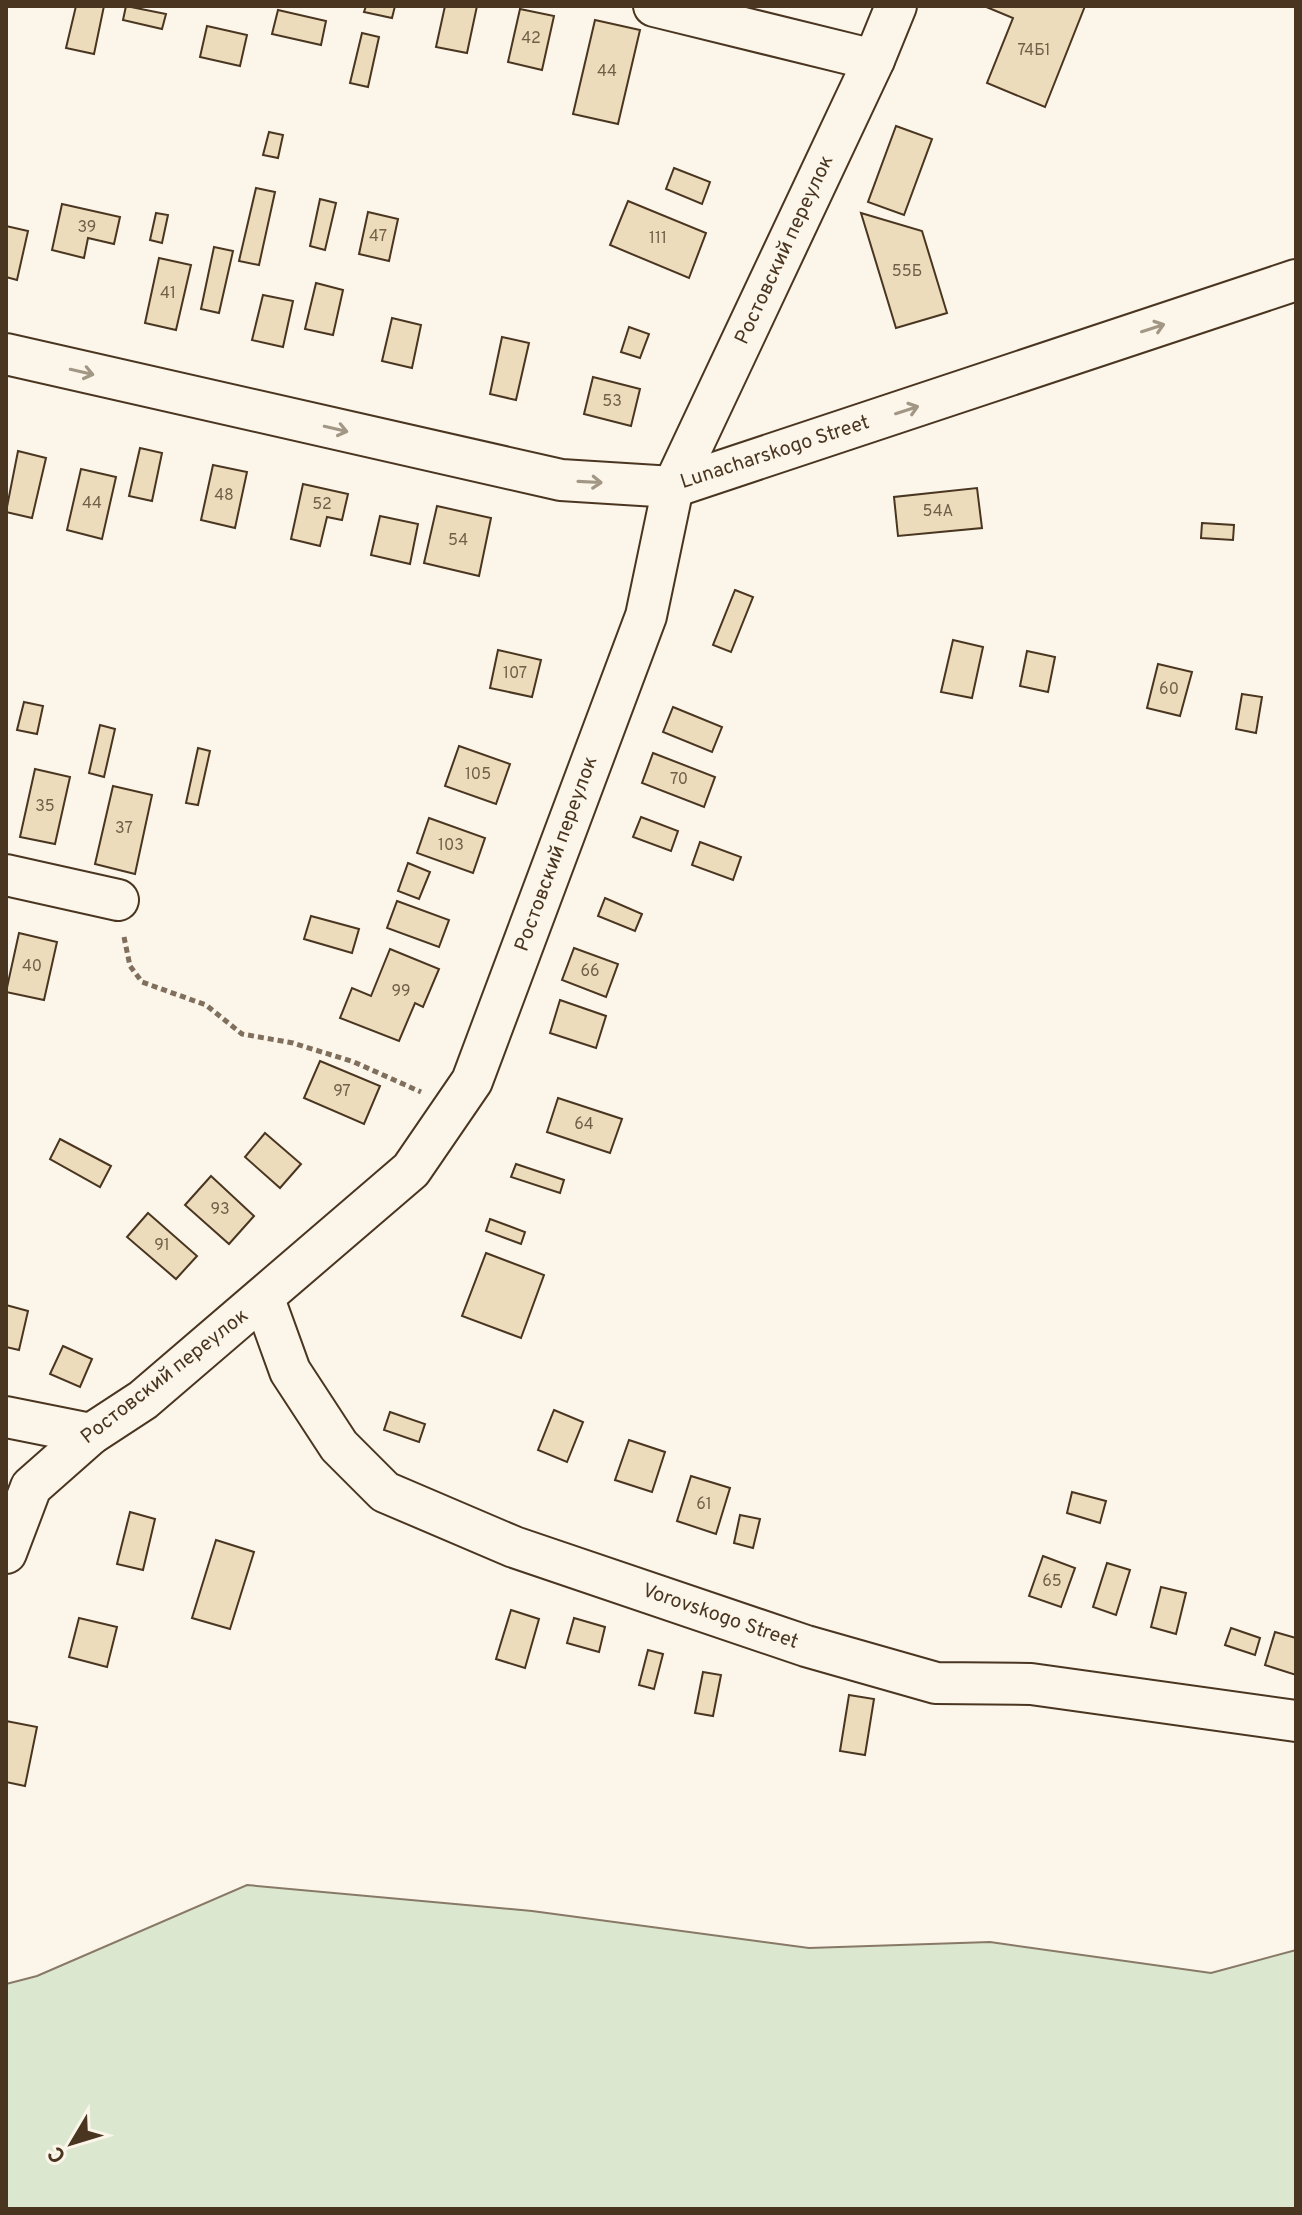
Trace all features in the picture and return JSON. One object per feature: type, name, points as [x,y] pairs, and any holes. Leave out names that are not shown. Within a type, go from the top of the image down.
[{"type":"street","points":[[654,6],[874,60]]},
{"type":"street","name":"Ростовский переулок","points":[[6,1553],[31,1487],[91,1434],[143,1400],[411,1170],[472,1081],[646,616],[673,487],[874,60],[896,6]]},
{"type":"street","name":"Lunacharskogo Street","points":[[6,354],[561,480],[673,487],[1296,280]]},
{"type":"street","points":[[6,875],[118,900]]},
{"type":"street","name":"Vorovskogo Street","points":[[264,1299],[290,1371],[339,1446],[385,1492],[514,1547],[806,1646],[936,1683],[1031,1684],[1146,1697],[1296,1721]]},
{"type":"street","points":[[6,1417],[91,1434]]},
{"type":"path","points":[[118,900],[130,966],[142,982],[206,1005],[242,1034],[293,1043],[354,1062],[414,1087],[451,1111]]},
{"type":"green space","points":[[247,1885],[532,1911],[809,1948],[990,1942],[1211,1973],[1296,1950],[1296,2209],[6,2209],[6,1984],[37,1976]]},
{"type":"building","points":[[76,6],[104,6],[94,54],[66,48]]},
{"type":"building","points":[[126,6],[166,14],[162,29],[123,20]]},
{"type":"building","points":[[366,6],[395,6],[392,18],[364,12]]},
{"type":"building","points":[[445,6],[477,6],[467,53],[436,47]]},
{"type":"building","points":[[984,6],[1085,6],[1045,107],[987,83],[1013,18]]},
{"type":"building","points":[[520,9],[554,16],[542,70],[508,62]]},
{"type":"building","points":[[278,10],[326,21],[321,45],[272,34]]},
{"type":"building","points":[[595,20],[640,30],[618,124],[573,114]]},
{"type":"building","points":[[207,26],[247,35],[240,66],[200,57]]},
{"type":"building","points":[[362,33],[379,37],[368,87],[350,83]]},
{"type":"building","points":[[896,126],[932,139],[904,215],[868,202]]},
{"type":"building","points":[[269,132],[283,135],[278,158],[263,155]]},
{"type":"building","points":[[674,168],[710,182],[702,204],[666,189]]},
{"type":"building","points":[[256,188],[275,192],[259,265],[239,261]]},
{"type":"building","points":[[320,199],[336,203],[325,250],[310,246]]},
{"type":"building","points":[[628,201],[706,233],[689,278],[610,245]]},
{"type":"building","points":[[62,204],[120,217],[114,244],[88,238],[84,258],[52,250]]},
{"type":"building","points":[[368,212],[398,219],[389,261],[359,254]]},
{"type":"building","points":[[156,213],[168,215],[162,243],[150,240]]},
{"type":"building","points":[[861,213],[922,231],[947,313],[896,328]]},
{"type":"building","points":[[6,226],[28,231],[17,280],[6,277]]},
{"type":"building","points":[[214,247],[233,251],[219,313],[201,309]]},
{"type":"building","points":[[159,258],[191,265],[176,330],[145,323]]},
{"type":"building","points":[[316,283],[343,290],[333,335],[305,329]]},
{"type":"building","points":[[263,295],[293,301],[283,347],[252,340]]},
{"type":"building","points":[[392,318],[421,325],[412,368],[382,361]]},
{"type":"building","points":[[629,327],[649,334],[640,358],[621,352]]},
{"type":"building","points":[[502,337],[529,343],[516,400],[490,394]]},
{"type":"building","points":[[593,377],[640,389],[631,426],[584,414]]},
{"type":"building","points":[[140,448],[162,453],[152,501],[129,496]]},
{"type":"building","points":[[18,451],[46,458],[32,518],[6,512]]},
{"type":"building","points":[[213,465],[247,472],[235,528],[201,520]]},
{"type":"building","points":[[81,469],[116,477],[102,539],[67,530]]},
{"type":"building","points":[[303,484],[348,494],[342,520],[327,517],[320,546],[291,539]]},
{"type":"building","points":[[977,488],[982,528],[898,536],[894,497]]},
{"type":"building","points":[[437,506],[491,518],[479,576],[424,563]]},
{"type":"building","points":[[380,516],[418,524],[410,564],[371,555]]},
{"type":"building","points":[[1202,523],[1234,525],[1233,540],[1201,538]]},
{"type":"building","points":[[735,590],[753,597],[731,652],[713,645]]},
{"type":"building","points":[[953,640],[983,647],[972,698],[941,692]]},
{"type":"building","points":[[498,650],[541,660],[532,697],[490,688]]},
{"type":"building","points":[[1027,651],[1055,657],[1048,692],[1020,686]]},
{"type":"building","points":[[1158,664],[1192,672],[1180,716],[1147,708]]},
{"type":"building","points":[[1242,694],[1262,697],[1256,733],[1236,729]]},
{"type":"building","points":[[24,702],[43,706],[37,734],[17,730]]},
{"type":"building","points":[[673,707],[722,727],[712,752],[663,732]]},
{"type":"building","points":[[100,725],[115,729],[104,777],[89,773]]},
{"type":"building","points":[[459,746],[510,764],[496,804],[445,786]]},
{"type":"building","points":[[198,748],[210,751],[198,805],[186,803]]},
{"type":"building","points":[[653,753],[715,777],[704,807],[642,783]]},
{"type":"building","points":[[35,769],[70,777],[55,844],[20,837]]},
{"type":"building","points":[[113,786],[152,795],[135,874],[95,864]]},
{"type":"building","points":[[641,817],[678,831],[671,851],[633,837]]},
{"type":"building","points":[[429,818],[485,838],[473,873],[417,853]]},
{"type":"building","points":[[700,842],[741,857],[733,880],[692,865]]},
{"type":"building","points":[[408,863],[430,872],[419,899],[398,891]]},
{"type":"building","points":[[605,898],[642,914],[635,931],[598,916]]},
{"type":"building","points":[[397,901],[449,920],[439,947],[387,928]]},
{"type":"building","points":[[311,916],[359,929],[352,953],[304,939]]},
{"type":"building","points":[[19,933],[57,942],[44,1000],[6,992]]},
{"type":"building","points":[[574,948],[618,964],[606,997],[562,980]]},
{"type":"building","points":[[390,949],[439,969],[423,1007],[415,1003],[399,1041],[340,1018],[352,988],[371,996]]},
{"type":"building","points":[[560,1000],[606,1016],[596,1048],[550,1033]]},
{"type":"building","points":[[320,1061],[380,1086],[364,1124],[304,1098]]},
{"type":"building","points":[[558,1098],[622,1119],[610,1153],[547,1132]]},
{"type":"building","points":[[265,1133],[301,1164],[280,1188],[245,1157]]},
{"type":"building","points":[[60,1139],[111,1166],[100,1187],[50,1159]]},
{"type":"building","points":[[516,1164],[564,1180],[560,1193],[511,1177]]},
{"type":"building","points":[[211,1176],[254,1216],[229,1244],[185,1205]]},
{"type":"building","points":[[148,1213],[197,1256],[176,1279],[127,1237]]},
{"type":"building","points":[[490,1219],[525,1232],[521,1244],[486,1231]]},
{"type":"building","points":[[486,1253],[544,1275],[521,1338],[462,1316]]},
{"type":"building","points":[[6,1305],[28,1311],[19,1350],[6,1347]]},
{"type":"building","points":[[63,1346],[92,1359],[80,1387],[50,1374]]},
{"type":"building","points":[[554,1410],[583,1422],[567,1462],[538,1450]]},
{"type":"building","points":[[390,1412],[425,1424],[419,1442],[384,1430]]},
{"type":"building","points":[[629,1440],[665,1452],[652,1492],[615,1480]]},
{"type":"building","points":[[691,1476],[730,1488],[716,1534],[677,1521]]},
{"type":"building","points":[[1072,1492],[1106,1501],[1100,1523],[1067,1513]]},
{"type":"building","points":[[130,1512],[155,1519],[143,1570],[117,1564]]},
{"type":"building","points":[[740,1515],[760,1519],[753,1548],[734,1543]]},
{"type":"building","points":[[216,1540],[254,1552],[230,1629],[192,1618]]},
{"type":"building","points":[[1043,1556],[1075,1568],[1061,1607],[1029,1596]]},
{"type":"building","points":[[1107,1563],[1130,1570],[1116,1615],[1093,1607]]},
{"type":"building","points":[[1161,1587],[1186,1593],[1176,1634],[1151,1627]]},
{"type":"building","points":[[511,1610],[539,1619],[525,1668],[496,1659]]},
{"type":"building","points":[[79,1618],[117,1627],[107,1667],[69,1657]]},
{"type":"building","points":[[574,1618],[605,1627],[599,1652],[567,1643]]},
{"type":"building","points":[[1231,1628],[1260,1638],[1255,1655],[1225,1645]]},
{"type":"building","points":[[1275,1632],[1296,1638],[1296,1675],[1265,1665]]},
{"type":"building","points":[[648,1650],[663,1654],[654,1689],[639,1685]]},
{"type":"building","points":[[703,1672],[721,1675],[713,1716],[695,1713]]},
{"type":"building","points":[[849,1695],[874,1699],[865,1755],[840,1751]]},
{"type":"building","points":[[6,1721],[37,1727],[25,1786],[6,1782]]}]
